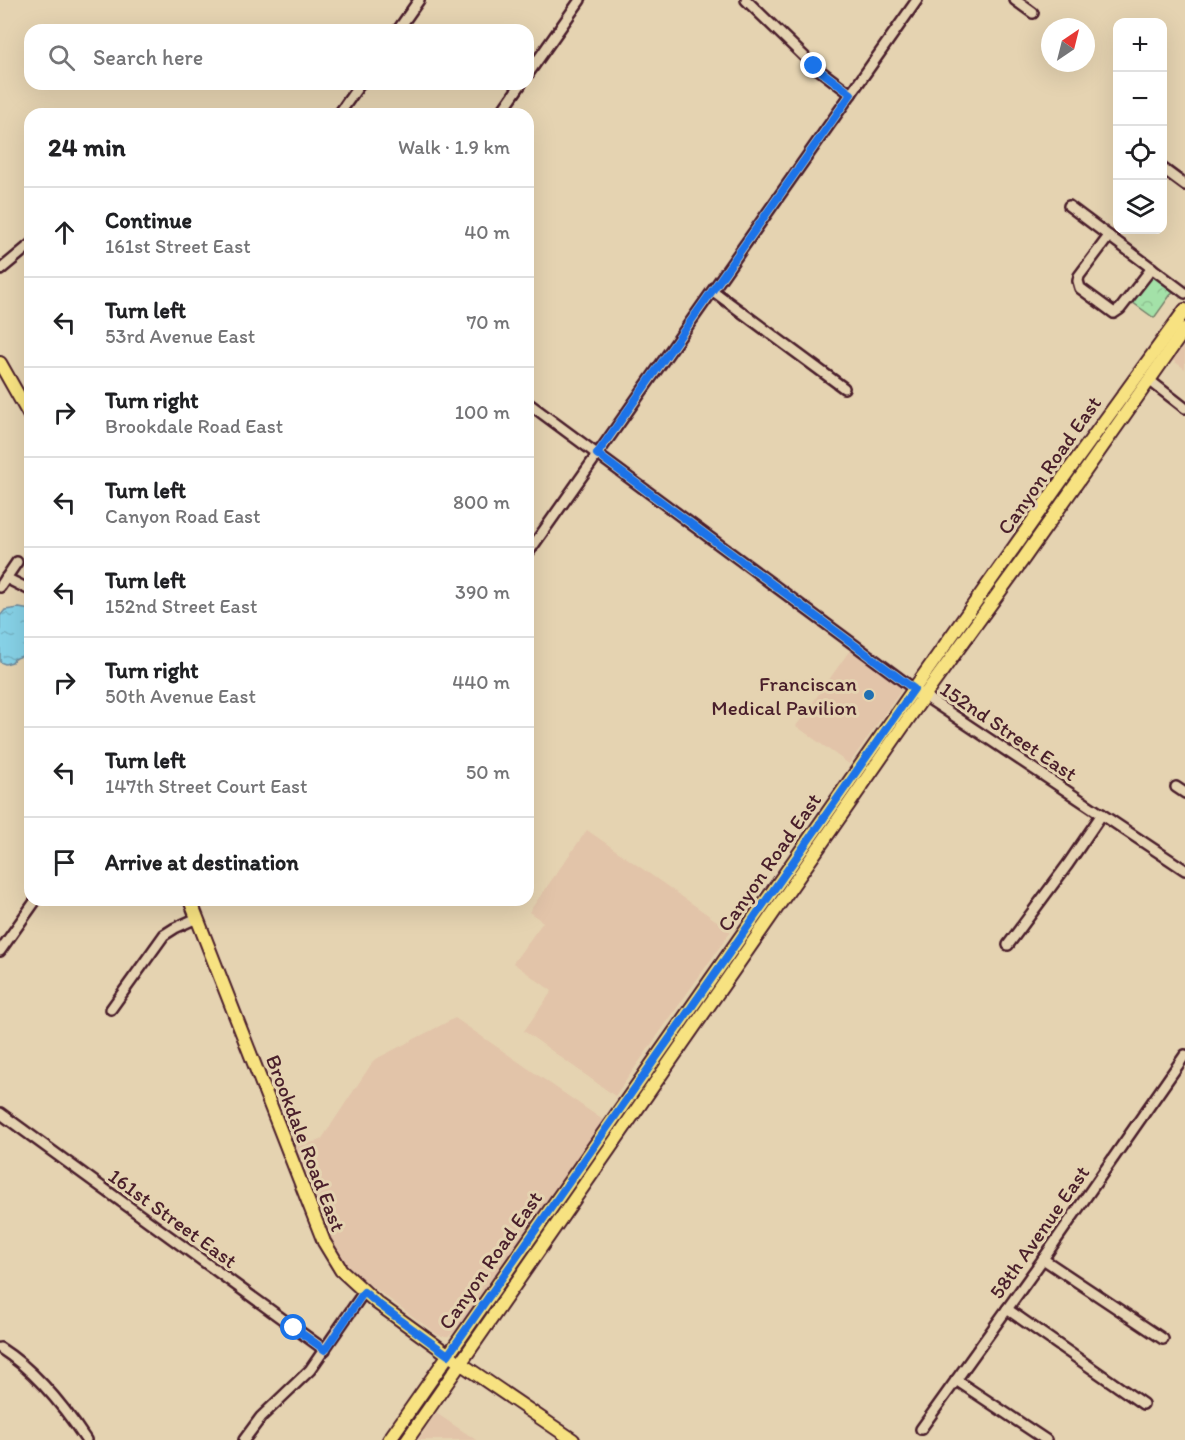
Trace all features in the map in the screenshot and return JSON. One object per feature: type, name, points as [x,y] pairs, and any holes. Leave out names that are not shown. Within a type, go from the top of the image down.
[{"type":"main road","name":"Canyon Road East","points":[[407,1440],[919,692],[1185,310]]},
{"type":"main road","name":"Canyon Road East","points":[[389,1440],[919,692],[1024,558],[1185,329]]},
{"type":"main road","points":[[0,363],[24,405]]},
{"type":"main road","points":[[1113,432],[1110,428],[1130,386]]},
{"type":"main road","name":"Brookdale Road East","points":[[193,906],[324,1242],[341,1270],[377,1303],[448,1355],[573,1440]]},
{"type":"street","points":[[402,24],[419,0]]},
{"type":"street","points":[[534,65],[580,0]]},
{"type":"street","points":[[746,0],[814,66],[851,94]]},
{"type":"street","points":[[534,544],[917,0]]},
{"type":"street","points":[[1015,0],[1034,13]]},
{"type":"street","points":[[343,108],[356,90]]},
{"type":"street","points":[[504,108],[517,90]]},
{"type":"street","points":[[1167,172],[1185,185]]},
{"type":"street","points":[[1069,206],[1185,293]]},
{"type":"street","points":[[1109,236],[1079,276],[1080,288],[1114,313],[1120,309],[1152,268]]},
{"type":"street","points":[[0,270],[24,250]]},
{"type":"street","points":[[713,291],[844,388]]},
{"type":"street","points":[[1149,380],[1185,408]]},
{"type":"street","name":"152nd Street East","points":[[534,407],[919,692],[1185,870]]},
{"type":"street","points":[[0,586],[17,562]]},
{"type":"street","points":[[6,578],[24,587]]},
{"type":"street","points":[[1176,787],[1185,793]]},
{"type":"street","points":[[1008,945],[1102,814]]},
{"type":"street","points":[[0,951],[32,906]]},
{"type":"street","points":[[111,1009],[164,936],[175,928],[198,918]]},
{"type":"street","name":"58th Avenue East","points":[[921,1429],[1185,1055]]},
{"type":"street","name":"161st Street East","points":[[0,1113],[325,1350]]},
{"type":"street","points":[[1043,1259],[1163,1339]]},
{"type":"street","points":[[244,1440],[261,1417],[310,1370],[364,1292]]},
{"type":"street","points":[[1007,1309],[1143,1404]]},
{"type":"street","points":[[0,1348],[42,1383],[69,1413],[86,1440]]},
{"type":"street","points":[[956,1380],[1046,1440]]},
{"type":"shaded area","points":[[1185,343],[1185,369],[1172,360]]},
{"type":"shaded area","points":[[850,650],[903,688],[849,764],[796,726]]},
{"type":"shaded area","points":[[587,830],[731,931],[615,1096],[524,1031],[552,991],[513,963],[543,922],[529,912]]},
{"type":"shaded area","points":[[455,1018],[603,1120],[456,1331],[449,1336],[442,1336],[362,1279],[343,1260],[330,1241],[294,1147],[321,1140],[374,1060]]},
{"type":"shaded area","points":[[436,1413],[445,1419],[476,1440],[418,1440]]},
{"type":"green space","points":[[1151,276],[1155,276],[1174,290],[1154,318],[1132,302]]},
{"type":"water","points":[[24,609],[22,656],[5,664],[0,662],[0,616],[5,610]]},
{"type":"place","name":"Franciscan Medical Pavilion","points":[[869,695]]},
{"type":"route","points":[[294,1328],[325,1350],[364,1292],[448,1355],[914,689],[597,454],[851,94],[814,66]]}]
